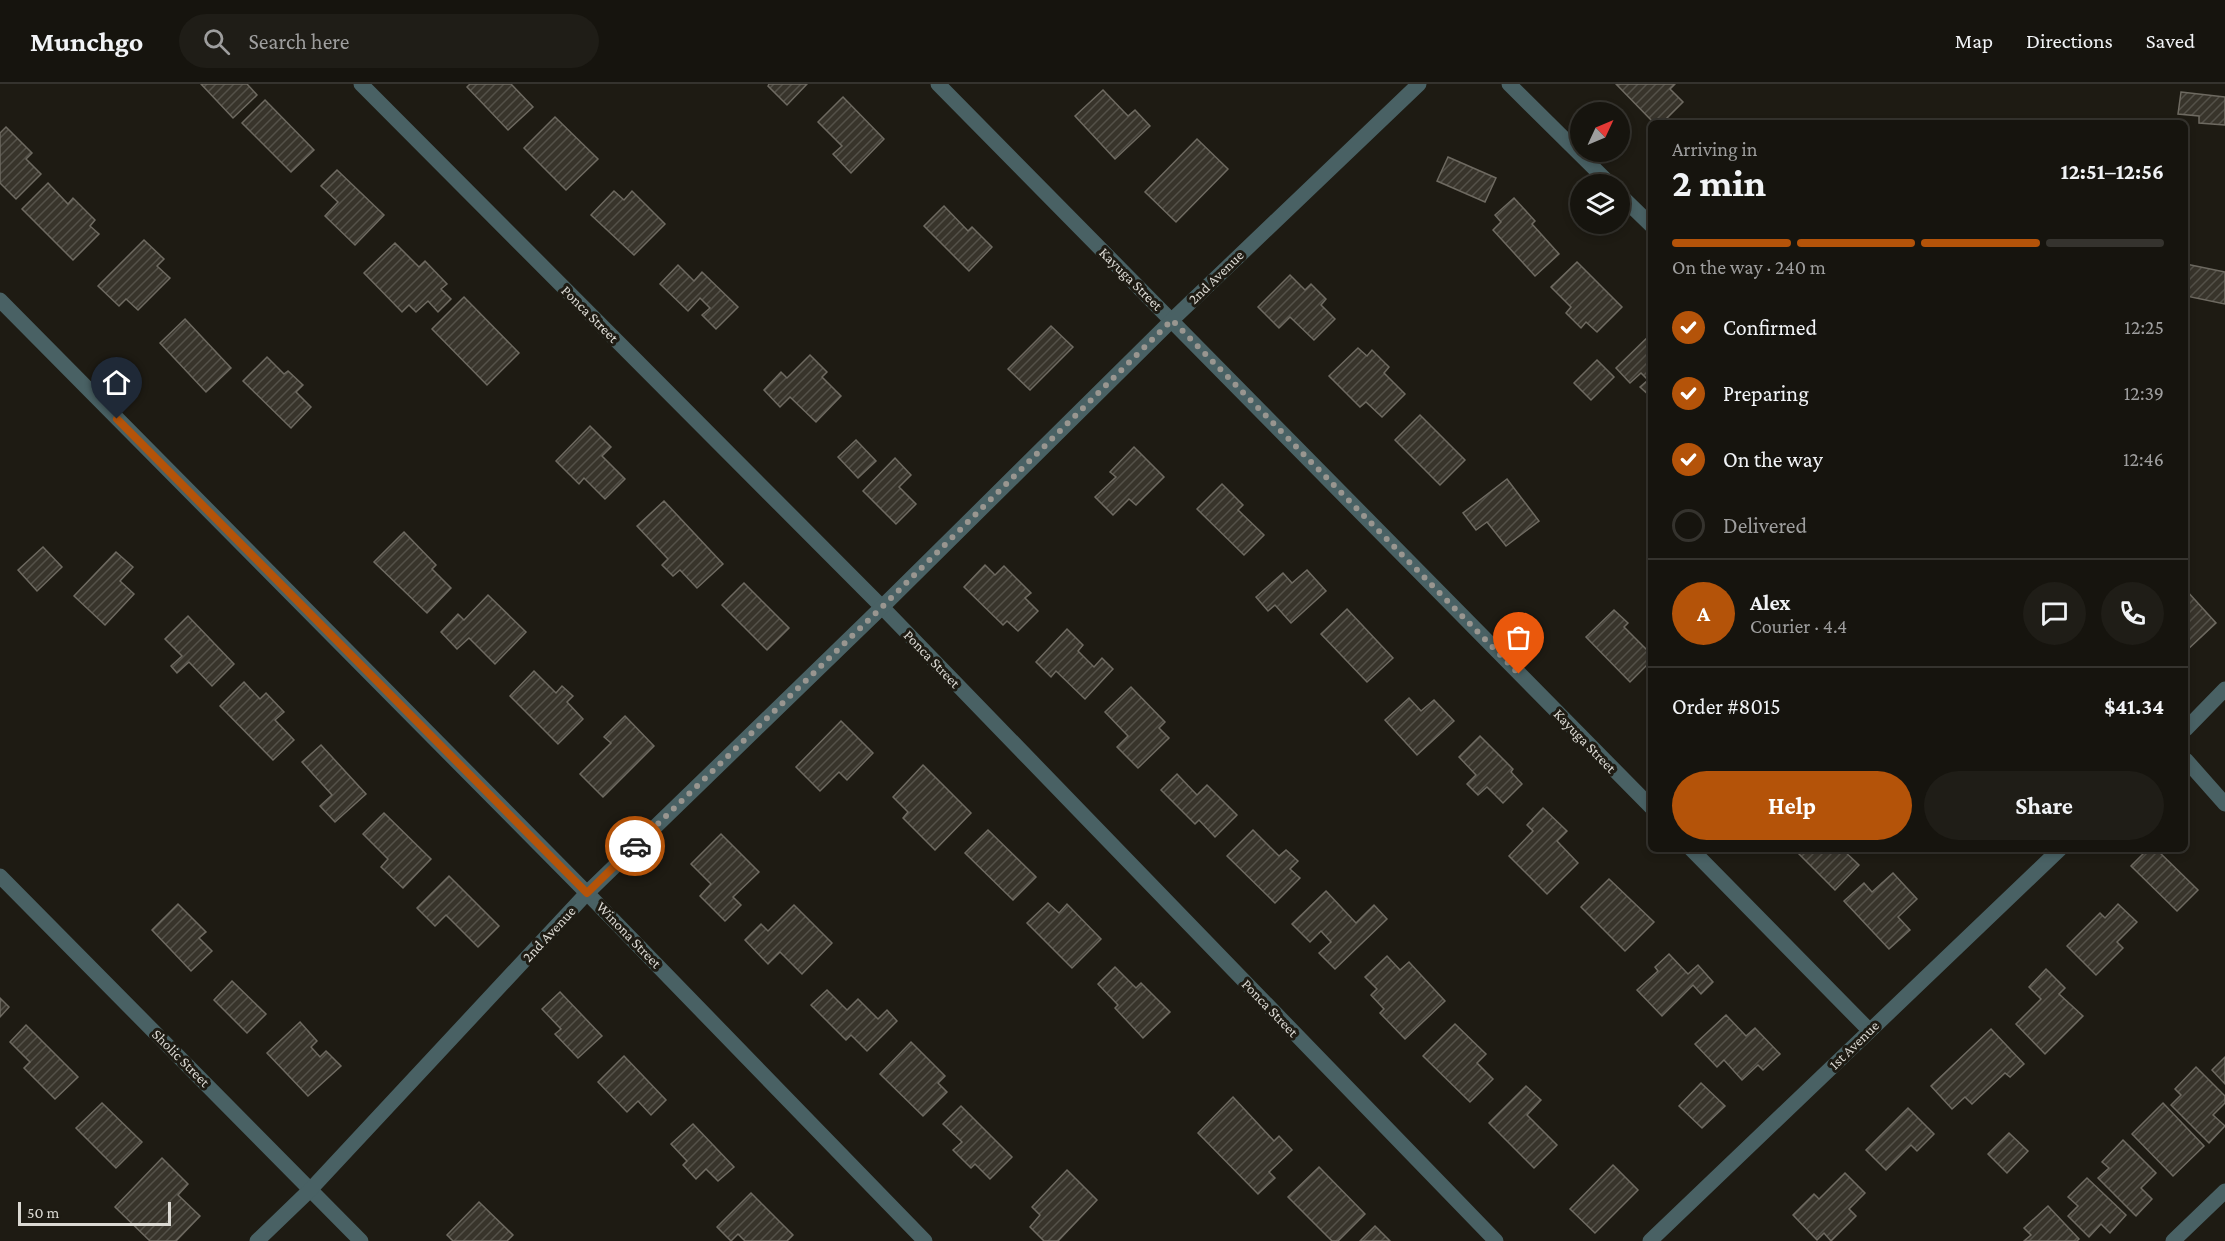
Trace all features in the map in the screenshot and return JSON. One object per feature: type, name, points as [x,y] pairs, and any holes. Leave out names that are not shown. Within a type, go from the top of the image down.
[{"type":"street","name":"Ponca Street","points":[[361,84],[882,607],[1496,1241]]},
{"type":"street","name":"Kayuga Street","points":[[938,84],[1648,804]]},
{"type":"street","name":"2nd Avenue","points":[[257,1241],[311,1189],[587,893],[882,607],[1172,320],[1419,84]]},
{"type":"street","points":[[1509,84],[1600,174]]},
{"type":"street","points":[[1630,205],[1648,222]]},
{"type":"street","name":"Winona Street","points":[[0,300],[587,893],[925,1241]]},
{"type":"street","points":[[2188,727],[2225,689]]},
{"type":"street","points":[[2188,762],[2225,804]]},
{"type":"street","points":[[1694,852],[1869,1030]]},
{"type":"street","name":"1st Avenue","points":[[1650,1241],[2057,852]]},
{"type":"street","name":"Sholic Street","points":[[0,876],[361,1241]]},
{"type":"street","points":[[2173,1241],[2225,1191]]},
{"type":"building","points":[[201,84],[247,84],[257,95],[233,118]]},
{"type":"building","points":[[470,84],[511,84],[533,107],[508,130],[467,87]]},
{"type":"building","points":[[769,84],[807,84],[787,105],[768,86]]},
{"type":"building","points":[[1616,84],[1675,84],[1670,89],[1683,102],[1665,120],[1651,120]]},
{"type":"building","points":[[1103,90],[1128,116],[1135,110],[1150,126],[1115,159],[1075,116]]},
{"type":"building","points":[[2181,92],[2225,97],[2225,125],[2199,123],[2199,116],[2178,114]]},
{"type":"building","points":[[843,97],[884,139],[851,173],[833,154],[842,146],[818,122]]},
{"type":"building","points":[[265,100],[314,150],[291,172],[242,123]]},
{"type":"building","points":[[555,117],[598,159],[566,190],[524,148]]},
{"type":"building","points":[[6,127],[32,153],[26,159],[41,174],[16,199],[0,183],[0,133]]},
{"type":"building","points":[[1197,139],[1228,169],[1176,222],[1145,192]]},
{"type":"building","points":[[1448,157],[1496,178],[1485,202],[1437,181]]},
{"type":"building","points":[[337,170],[384,215],[355,245],[325,216],[338,202],[321,186]]},
{"type":"building","points":[[48,183],[68,204],[73,198],[95,220],[90,226],[99,234],[73,260],[22,209]]},
{"type":"building","points":[[614,191],[624,200],[632,191],[665,224],[634,255],[591,215]]},
{"type":"building","points":[[1514,198],[1535,221],[1532,224],[1559,254],[1535,276],[1493,230],[1501,222],[1495,215]]},
{"type":"building","points":[[944,206],[968,231],[972,227],[992,247],[969,271],[924,226]]},
{"type":"building","points":[[144,240],[164,259],[157,266],[170,278],[138,310],[126,299],[119,306],[98,286]]},
{"type":"building","points":[[395,243],[419,267],[425,261],[447,284],[441,289],[451,299],[438,312],[428,301],[416,312],[409,305],[402,312],[364,273]]},
{"type":"building","points":[[1577,262],[1622,307],[1597,332],[1586,322],[1581,328],[1566,313],[1571,307],[1551,287]]},
{"type":"building","points":[[2188,264],[2225,272],[2225,304],[2188,296]]},
{"type":"building","points":[[678,265],[694,281],[702,272],[738,307],[716,329],[702,315],[710,308],[700,298],[688,311],[660,284]]},
{"type":"building","points":[[1290,275],[1305,290],[1311,284],[1326,299],[1321,305],[1335,319],[1314,340],[1290,317],[1279,328],[1258,307]]},
{"type":"building","points":[[464,297],[519,353],[487,385],[432,329]]},
{"type":"building","points":[[185,319],[231,368],[206,392],[160,343]]},
{"type":"building","points":[[1051,326],[1073,347],[1030,390],[1008,369]]},
{"type":"building","points":[[1648,337],[1648,380],[1641,373],[1630,383],[1616,368]]},
{"type":"building","points":[[1358,348],[1367,356],[1372,350],[1389,367],[1384,373],[1405,394],[1382,417],[1366,402],[1360,407],[1329,376]]},
{"type":"building","points":[[810,355],[827,372],[822,377],[841,396],[816,422],[790,397],[780,407],[764,390],[781,372],[787,378]]},
{"type":"building","points":[[267,357],[284,374],[288,371],[303,385],[296,392],[311,407],[291,428],[243,381]]},
{"type":"building","points":[[1597,360],[1614,377],[1591,400],[1574,383]]},
{"type":"building","points":[[1648,380],[1648,394],[1640,387]]},
{"type":"building","points":[[1420,415],[1465,460],[1440,485],[1395,440]]},
{"type":"building","points":[[590,426],[611,447],[602,456],[625,479],[605,499],[584,478],[579,484],[556,461]]},
{"type":"building","points":[[856,440],[876,461],[858,478],[838,457]]},
{"type":"building","points":[[1134,447],[1164,477],[1136,505],[1129,499],[1113,515],[1095,497],[1116,477],[1110,472]]},
{"type":"building","points":[[895,458],[911,475],[899,487],[916,504],[896,524],[863,491]]},
{"type":"building","points":[[1507,479],[1539,521],[1506,546],[1487,522],[1476,530],[1463,513]]},
{"type":"building","points":[[1222,484],[1243,505],[1238,510],[1264,535],[1244,555],[1197,509]]},
{"type":"building","points":[[664,501],[723,564],[697,588],[680,570],[673,576],[662,565],[668,559],[637,526]]},
{"type":"building","points":[[404,532],[436,565],[432,569],[451,588],[427,613],[374,562]]},
{"type":"building","points":[[43,547],[62,567],[37,591],[18,570]]},
{"type":"building","points":[[116,552],[133,567],[120,581],[134,594],[105,625],[74,596]]},
{"type":"building","points":[[985,565],[995,575],[1004,566],[1031,593],[1025,598],[1038,611],[1018,631],[1007,621],[1003,625],[964,587]]},
{"type":"building","points":[[1307,570],[1326,591],[1291,623],[1275,605],[1268,611],[1256,597],[1283,573],[1292,583]]},
{"type":"building","points":[[744,583],[789,628],[767,650],[722,605]]},
{"type":"building","points":[[2188,592],[2216,623],[2188,649]]},
{"type":"building","points":[[488,595],[526,632],[495,664],[469,638],[457,649],[441,632],[458,614],[464,620]]},
{"type":"building","points":[[1347,609],[1393,658],[1367,682],[1321,634]]},
{"type":"building","points":[[1614,610],[1628,623],[1624,627],[1648,651],[1648,664],[1630,682],[1586,637]]},
{"type":"building","points":[[188,616],[234,664],[212,686],[189,662],[177,673],[171,666],[182,656],[165,639]]},
{"type":"building","points":[[1067,629],[1083,645],[1078,651],[1094,667],[1102,658],[1113,669],[1085,699],[1056,671],[1051,677],[1036,662]]},
{"type":"building","points":[[534,671],[556,693],[562,686],[573,696],[567,702],[583,719],[558,744],[510,696]]},
{"type":"building","points":[[244,682],[260,699],[266,693],[284,712],[275,720],[294,740],[273,760],[220,706]]},
{"type":"building","points":[[1131,687],[1165,722],[1159,728],[1169,738],[1138,768],[1117,747],[1128,736],[1105,712]]},
{"type":"building","points":[[1409,698],[1421,711],[1434,700],[1454,721],[1417,755],[1385,720]]},
{"type":"building","points":[[625,716],[654,746],[603,797],[580,774],[611,743],[604,737]]},
{"type":"building","points":[[841,721],[873,753],[847,780],[839,772],[820,791],[796,767]]},
{"type":"building","points":[[1480,736],[1513,769],[1511,772],[1522,784],[1503,803],[1487,787],[1478,795],[1467,784],[1476,775],[1459,757]]},
{"type":"building","points":[[321,745],[366,794],[335,822],[320,806],[332,795],[302,762]]},
{"type":"building","points":[[923,765],[971,813],[935,850],[903,818],[908,812],[893,797]]},
{"type":"building","points":[[1177,774],[1197,795],[1207,785],[1237,815],[1215,837],[1199,820],[1195,824],[1161,790]]},
{"type":"building","points":[[1543,808],[1567,831],[1557,841],[1578,863],[1547,894],[1509,856],[1533,831],[1527,825]]},
{"type":"building","points":[[384,813],[431,859],[403,888],[381,867],[388,859],[363,834]]},
{"type":"building","points":[[988,830],[1036,877],[1013,900],[965,853]]},
{"type":"building","points":[[1253,830],[1279,856],[1286,850],[1298,861],[1290,869],[1300,878],[1275,903],[1227,856]]},
{"type":"building","points":[[721,834],[759,872],[733,897],[741,905],[725,921],[700,896],[711,884],[691,864]]},
{"type":"building","points":[[1797,852],[1845,852],[1859,865],[1835,890]]},
{"type":"building","points":[[2145,852],[2159,852],[2198,890],[2177,911],[2131,866]]},
{"type":"building","points":[[1893,873],[1917,899],[1898,917],[1910,930],[1889,949],[1844,901],[1864,883],[1872,892]]},
{"type":"building","points":[[449,876],[499,926],[478,947],[446,915],[435,926],[417,908]]},
{"type":"building","points":[[1609,879],[1654,922],[1625,951],[1581,907]]},
{"type":"building","points":[[1326,891],[1356,923],[1374,905],[1387,919],[1335,969],[1319,953],[1331,942],[1321,931],[1310,942],[1292,924]]},
{"type":"building","points":[[1048,903],[1059,913],[1067,904],[1101,939],[1072,968],[1027,923]]},
{"type":"building","points":[[178,904],[206,932],[199,938],[212,951],[191,971],[152,930]]},
{"type":"building","points":[[2118,904],[2137,922],[2117,942],[2123,948],[2096,975],[2067,946],[2100,913],[2105,918]]},
{"type":"building","points":[[794,905],[832,943],[802,974],[780,952],[768,964],[745,940],[761,924],[768,931]]},
{"type":"building","points":[[1669,954],[1688,974],[1698,965],[1713,982],[1701,994],[1693,985],[1662,1016],[1637,990],[1658,971],[1655,967]]},
{"type":"building","points":[[1387,956],[1400,970],[1409,962],[1445,1001],[1405,1039],[1380,1013],[1384,1009],[1371,995],[1377,989],[1365,977]]},
{"type":"building","points":[[1115,967],[1136,988],[1141,983],[1170,1012],[1143,1038],[1115,1008],[1118,1005],[1098,984]]},
{"type":"building","points":[[2046,969],[2065,988],[2059,994],[2083,1016],[2045,1054],[2016,1024],[2041,999],[2029,987]]},
{"type":"building","points":[[232,981],[266,1014],[247,1033],[214,1000]]},
{"type":"building","points":[[827,990],[847,1010],[858,999],[878,1019],[887,1010],[897,1021],[867,1051],[851,1035],[846,1040],[811,1005]]},
{"type":"building","points":[[560,992],[602,1036],[578,1058],[555,1034],[561,1029],[542,1009]]},
{"type":"building","points":[[0,998],[9,1007],[0,1017]]},
{"type":"building","points":[[1726,1015],[1746,1036],[1755,1028],[1780,1054],[1763,1070],[1758,1065],[1742,1080],[1724,1060],[1717,1067],[1695,1044]]},
{"type":"building","points":[[300,1022],[317,1041],[311,1047],[320,1057],[326,1051],[341,1066],[308,1096],[267,1053]]},
{"type":"building","points":[[1455,1024],[1486,1054],[1477,1063],[1493,1079],[1470,1102],[1423,1056]]},
{"type":"building","points":[[26,1025],[78,1077],[55,1099],[24,1068],[30,1062],[10,1042]]},
{"type":"building","points":[[1991,1029],[2024,1064],[2010,1077],[2005,1073],[1972,1104],[1965,1097],[1952,1109],[1931,1086]]},
{"type":"building","points":[[911,1042],[945,1076],[938,1083],[947,1092],[923,1116],[880,1074]]},
{"type":"building","points":[[624,1056],[666,1100],[651,1115],[638,1101],[627,1112],[598,1082]]},
{"type":"building","points":[[2225,1057],[2225,1084],[2212,1070]]},
{"type":"building","points":[[2196,1067],[2225,1096],[2225,1103],[2213,1115],[2225,1126],[2209,1143],[2171,1105],[2181,1095],[2175,1089]]},
{"type":"building","points":[[1701,1083],[1725,1106],[1702,1128],[1679,1106]]},
{"type":"building","points":[[1526,1086],[1541,1100],[1527,1115],[1557,1145],[1534,1168],[1489,1123]]},
{"type":"building","points":[[1233,1097],[1274,1141],[1279,1136],[1292,1150],[1269,1172],[1275,1178],[1258,1194],[1198,1133]]},
{"type":"building","points":[[102,1103],[142,1142],[116,1168],[76,1128]]},
{"type":"building","points":[[2163,1103],[2204,1146],[2173,1176],[2132,1134]]},
{"type":"building","points":[[961,1106],[1012,1157],[990,1179],[975,1164],[971,1168],[953,1150],[962,1142],[943,1124]]},
{"type":"building","points":[[1908,1108],[1934,1134],[1917,1151],[1911,1145],[1886,1170],[1866,1150]]},
{"type":"building","points":[[693,1124],[734,1167],[718,1181],[706,1169],[696,1179],[683,1165],[687,1161],[671,1144]]},
{"type":"building","points":[[2009,1133],[2028,1151],[2007,1173],[1988,1154]]},
{"type":"building","points":[[2123,1140],[2156,1173],[2141,1188],[2152,1199],[2136,1216],[2098,1178],[2109,1168],[2102,1162]]},
{"type":"building","points":[[162,1158],[188,1184],[178,1195],[200,1216],[176,1241],[150,1241],[115,1207]]},
{"type":"building","points":[[1613,1165],[1638,1190],[1595,1233],[1570,1209]]},
{"type":"building","points":[[1319,1167],[1365,1214],[1338,1241],[1332,1241],[1288,1197]]},
{"type":"building","points":[[1067,1170],[1097,1200],[1058,1241],[1044,1241],[1030,1227],[1040,1215],[1032,1207]]},
{"type":"building","points":[[1845,1173],[1865,1193],[1849,1209],[1856,1216],[1831,1241],[1824,1233],[1817,1240],[1793,1215],[1814,1194],[1819,1199]]},
{"type":"building","points":[[2087,1178],[2126,1215],[2110,1233],[2101,1224],[2089,1237],[2068,1216],[2078,1206],[2068,1197]]},
{"type":"building","points":[[751,1193],[793,1235],[787,1241],[745,1241],[738,1234],[731,1241],[717,1227]]},
{"type":"building","points":[[479,1202],[513,1235],[507,1241],[453,1241],[447,1235]]},
{"type":"building","points":[[2048,1206],[2079,1239],[2077,1241],[2024,1241],[2031,1235],[2024,1228]]},
{"type":"building","points":[[1375,1226],[1390,1241],[1360,1241]]},
{"type":"way so far","points":[[635,846],[882,607],[1172,320],[1519,674]]},
{"type":"route","points":[[117,419],[587,893],[635,846]]}]
